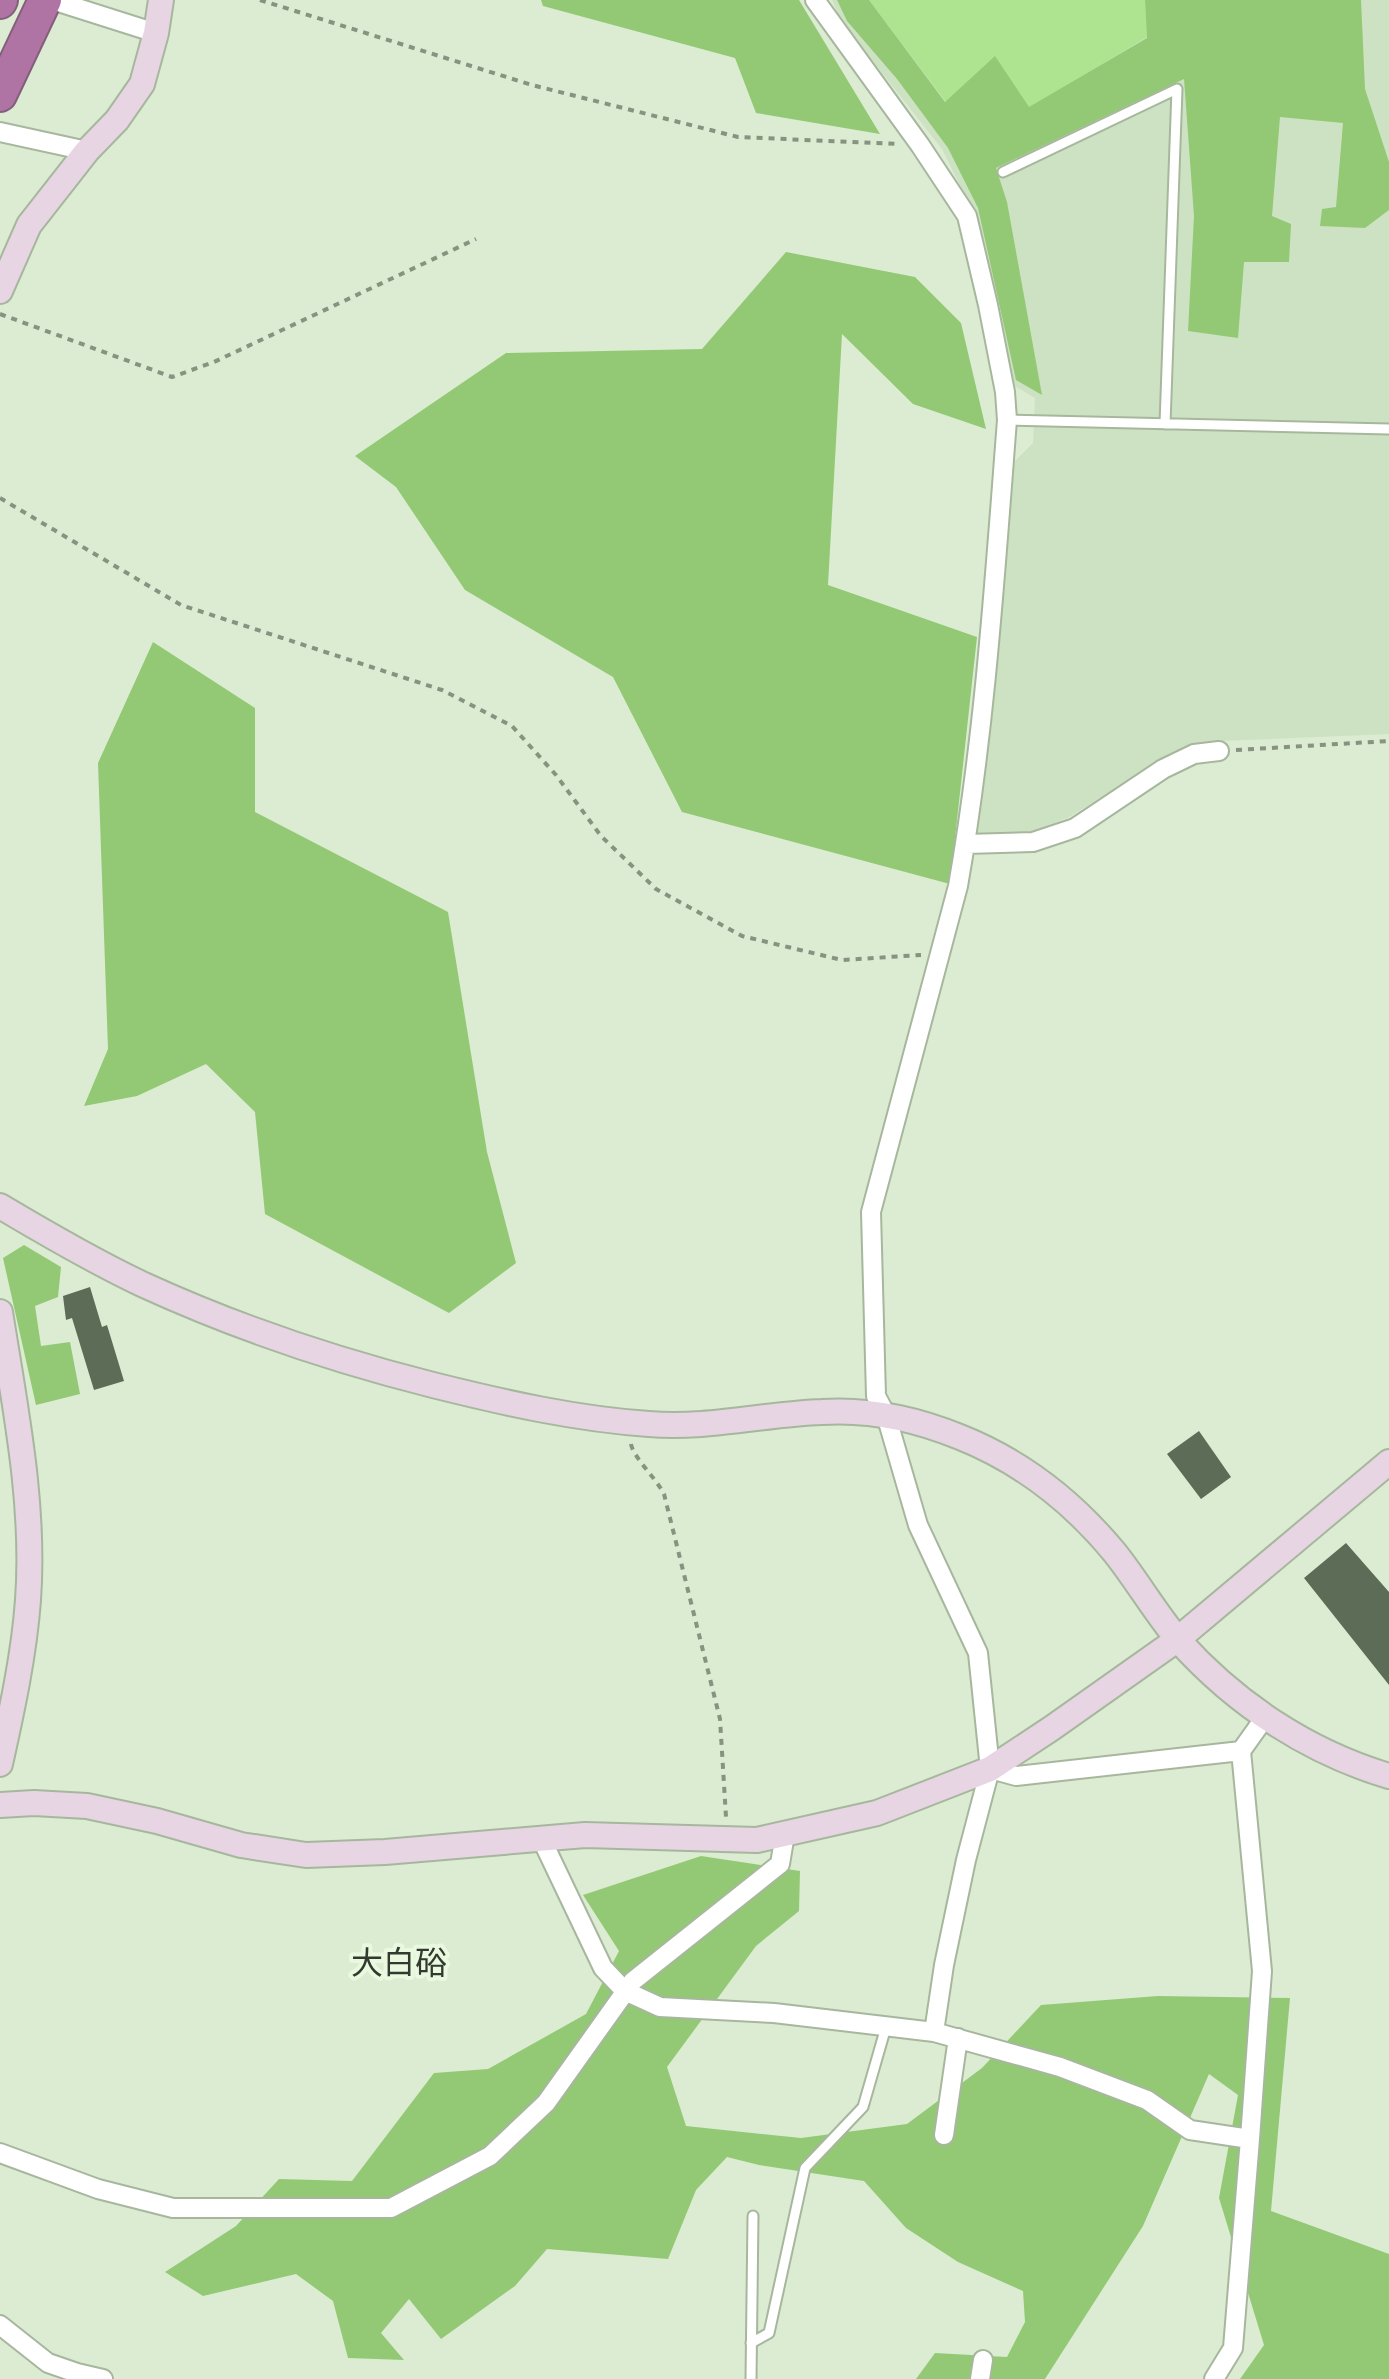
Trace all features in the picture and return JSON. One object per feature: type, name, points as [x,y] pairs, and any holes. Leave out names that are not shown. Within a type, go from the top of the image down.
[{"type":"highway","points":[[0,95],[45,0]]},
{"type":"street","points":[[52,0],[156,33]]},
{"type":"street","points":[[0,291],[29,225],[87,151],[117,120],[142,84],[156,33],[161,0]]},
{"type":"street","points":[[815,0],[920,145],[967,216],[988,305],[1005,392],[1007,420],[966,844],[958,886],[871,1212],[876,1396],[886,1415],[918,1525],[978,1653],[990,1769],[963,1875],[934,2032]]},
{"type":"street","points":[[0,132],[87,151]]},
{"type":"street","points":[[966,844],[1033,842],[1075,828],[1163,769],[1194,754],[1219,751]]},
{"type":"street","points":[[0,1206],[142,1284],[289,1344],[374,1370],[530,1409],[628,1422],[688,1425],[820,1412],[886,1415],[957,1436],[983,1447],[1035,1478],[1062,1499],[1114,1553],[1178,1639],[1219,1680],[1293,1735],[1389,1776]]},
{"type":"street","points":[[0,1312],[26,1479],[28,1597],[22,1654],[0,1764]]},
{"type":"street","points":[[0,1805],[87,1806],[157,1821],[241,1845],[306,1855],[385,1852],[585,1835],[757,1840],[877,1813],[990,1769],[1178,1639],[1389,1462]]},
{"type":"street","points":[[1214,2379],[1233,2348],[1262,1971],[1241,1751],[1266,1716]]},
{"type":"street","points":[[990,1769],[1016,1776],[1241,1751]]},
{"type":"street","points":[[0,2153],[98,2189],[173,2208],[391,2208],[490,2156],[546,2103],[633,1981],[780,1864],[785,1834]]},
{"type":"street","points":[[541,1838],[603,1968],[625,1991],[660,2007],[774,2013],[934,2032],[1060,2067],[1147,2100],[1190,2130],[1250,2139]]},
{"type":"street","points":[[944,2135],[958,2038]]},
{"type":"street","points":[[0,2325],[48,2363],[103,2379]]},
{"type":"lane","points":[[1003,172],[1177,89],[1165,424]]},
{"type":"lane","points":[[1007,420],[1389,429]]},
{"type":"lane","points":[[751,2343],[769,2333],[805,2168],[863,2107],[886,2027]]},
{"type":"lane","points":[[751,2379],[753,2216]]},
{"type":"path","points":[[260,0],[532,85],[738,137],[920,145]]},
{"type":"path","points":[[0,314],[172,377],[214,362],[476,239]]},
{"type":"path","points":[[0,498],[181,605],[442,690],[512,726],[556,775],[601,836],[656,889],[742,936],[842,960],[940,954]]},
{"type":"path","points":[[1219,751],[1389,741]]},
{"type":"path","points":[[628,1422],[632,1451],[656,1478],[664,1494],[720,1719],[727,1839]]},
{"type":"shaded area","points":[[832,0],[1389,0],[1389,734],[1221,741],[1175,752],[1069,817],[1038,830],[983,837],[975,831],[997,673],[1014,462],[1033,443],[1035,398],[1008,382],[970,206],[942,149],[841,21]]},
{"type":"green space","points":[[541,0],[799,0],[880,134],[756,113],[735,58],[543,6]]},
{"type":"green space","points":[[837,0],[869,0],[945,102],[995,56],[1029,107],[1147,38],[1145,0],[1361,0],[1365,89],[1389,162],[1389,210],[1365,228],[1320,226],[1322,209],[1336,207],[1343,123],[1280,117],[1272,216],[1291,224],[1289,262],[1244,262],[1238,338],[1188,331],[1194,216],[1184,79],[996,168],[1007,202],[1042,395],[1016,380],[978,208],[948,148],[897,79],[847,21]]},
{"type":"green space","points":[[869,0],[1145,0],[1147,37],[1029,108],[946,102]]},
{"type":"green space","points":[[786,252],[915,277],[961,323],[986,429],[913,404],[842,334],[828,585],[977,637],[950,884],[682,812],[613,677],[465,590],[396,487],[355,456],[506,353],[702,349]]},
{"type":"green space","points":[[153,642],[255,708],[255,812],[448,912],[487,1152],[516,1263],[449,1313],[265,1214],[255,1112],[206,1064],[137,1096],[84,1106],[108,1049],[98,763]]},
{"type":"green space","points":[[24,1245],[61,1267],[58,1297],[35,1306],[41,1346],[70,1342],[80,1394],[36,1405],[3,1258]]},
{"type":"green space","points":[[701,1856],[800,1871],[799,1911],[756,1946],[667,2067],[686,2126],[801,2138],[907,2124],[982,2068],[1041,2005],[1158,1996],[1290,1998],[1271,2211],[1389,2254],[1389,2379],[1240,2379],[1264,2345],[1219,2198],[1238,2095],[1209,2074],[1143,2226],[1045,2379],[916,2379],[935,2353],[1007,2357],[1025,2322],[1023,2291],[958,2262],[906,2228],[864,2181],[727,2157],[696,2190],[668,2259],[547,2249],[515,2286],[441,2339],[409,2299],[381,2333],[404,2360],[348,2358],[333,2301],[296,2274],[203,2296],[165,2272],[236,2226],[279,2179],[352,2181],[434,2073],[488,2069],[586,2014],[619,1951],[583,1895]]},
{"type":"building","points":[[90,1287],[102,1327],[107,1325],[124,1381],[94,1390],[72,1318],[66,1320],[63,1296]]},
{"type":"building","points":[[1199,1431],[1231,1477],[1201,1499],[1167,1454]]},
{"type":"building","points":[[1346,1543],[1389,1592],[1389,1685],[1304,1578]]},
{"type":"district","name":"大白硲","points":[[399,1962]]}]
